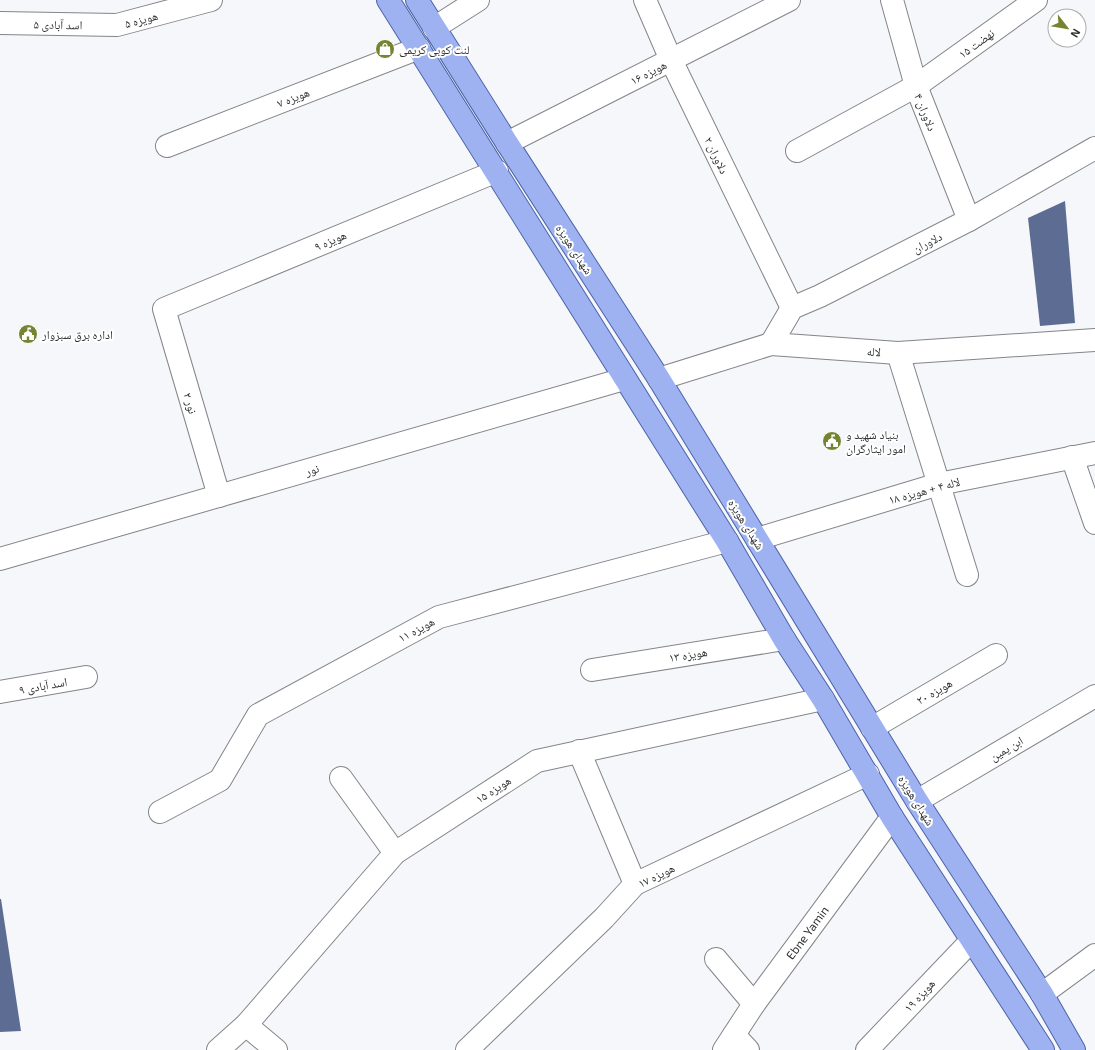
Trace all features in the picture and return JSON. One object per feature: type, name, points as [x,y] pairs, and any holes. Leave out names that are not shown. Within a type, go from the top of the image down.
[{"type":"main road","points":[[388,0],[496,171],[624,379],[727,541],[784,639],[823,699],[868,774],[892,817],[1043,1050]]},
{"type":"main road","name":"شهدای هویزه","points":[[417,0],[659,379],[917,801],[1042,994],[1074,1050]]},
{"type":"street","name":"هویزه ۵","points":[[116,25],[211,0]]},
{"type":"street","points":[[434,28],[478,0]]},
{"type":"street","name":"دلاوران ۲","points":[[645,0],[671,60],[792,308]]},
{"type":"street","name":"دلاوران ۴","points":[[892,0],[916,86],[969,220]]},
{"type":"street","name":"نهضت ۱۵","points":[[797,151],[916,86],[1036,0]]},
{"type":"street","name":"هویزه ۱۶","points":[[507,143],[671,60],[781,2]]},
{"type":"street","name":"اسد آبادی ۵","points":[[0,22],[116,25]]},
{"type":"street","name":"هویزه ۷","points":[[167,146],[419,48]]},
{"type":"street","name":"دلاوران","points":[[792,308],[820,296],[969,220],[1095,148]]},
{"type":"street","name":"هویزه ۹","points":[[164,309],[496,171]]},
{"type":"street","points":[[771,344],[792,308]]},
{"type":"street","name":"نور ۲","points":[[164,309],[219,496]]},
{"type":"street","name":"لاله","points":[[659,379],[771,344],[898,353],[1095,340]]},
{"type":"street","points":[[898,353],[967,575]]},
{"type":"street","name":"نور","points":[[0,559],[624,379]]},
{"type":"street","name":"لاله ۴ + هویزه ۱۸","points":[[757,539],[939,484],[1095,453]]},
{"type":"street","points":[[1072,457],[1095,524]]},
{"type":"street","name":"هویزه ۱۱","points":[[160,812],[220,780],[258,715],[439,617],[727,541]]},
{"type":"street","name":"هویزه ۱۳","points":[[592,670],[784,639]]},
{"type":"street","name":"هویزه ۲۰","points":[[872,728],[996,655]]},
{"type":"street","name":"اسد آبادی ۹","points":[[0,692],[86,677]]},
{"type":"street","name":"ابن یمین","points":[[917,801],[1095,696]]},
{"type":"street","name":"هویزه ۱۵","points":[[218,1050],[246,1025],[395,853],[537,761],[823,699]]},
{"type":"street","points":[[579,751],[635,884]]},
{"type":"street","name":"هویزه ۱۷","points":[[467,1050],[604,918],[635,884],[868,774]]},
{"type":"street","points":[[341,778],[395,853]]},
{"type":"street","name":"Ebne Yamin","points":[[736,1045],[754,1004],[892,817]]},
{"type":"street","name":"هویزه ۱۹","points":[[867,1050],[971,941]]},
{"type":"street","points":[[1042,994],[1095,955]]},
{"type":"street","points":[[716,959],[754,1004]]},
{"type":"street","points":[[246,1025],[276,1050]]},
{"type":"building","points":[[1065,201],[1075,323],[1040,326],[1028,218]]},
{"type":"building","points":[[1,899],[21,1031],[0,1032]]},
{"type":"place","name":"لنت کوبی کریمی","points":[[385,49]]},
{"type":"place","name":"اداره برق سبزوار","points":[[28,334]]},
{"type":"place","name":"بنیاد شهید و امور ایثارگران","points":[[832,441]]}]
